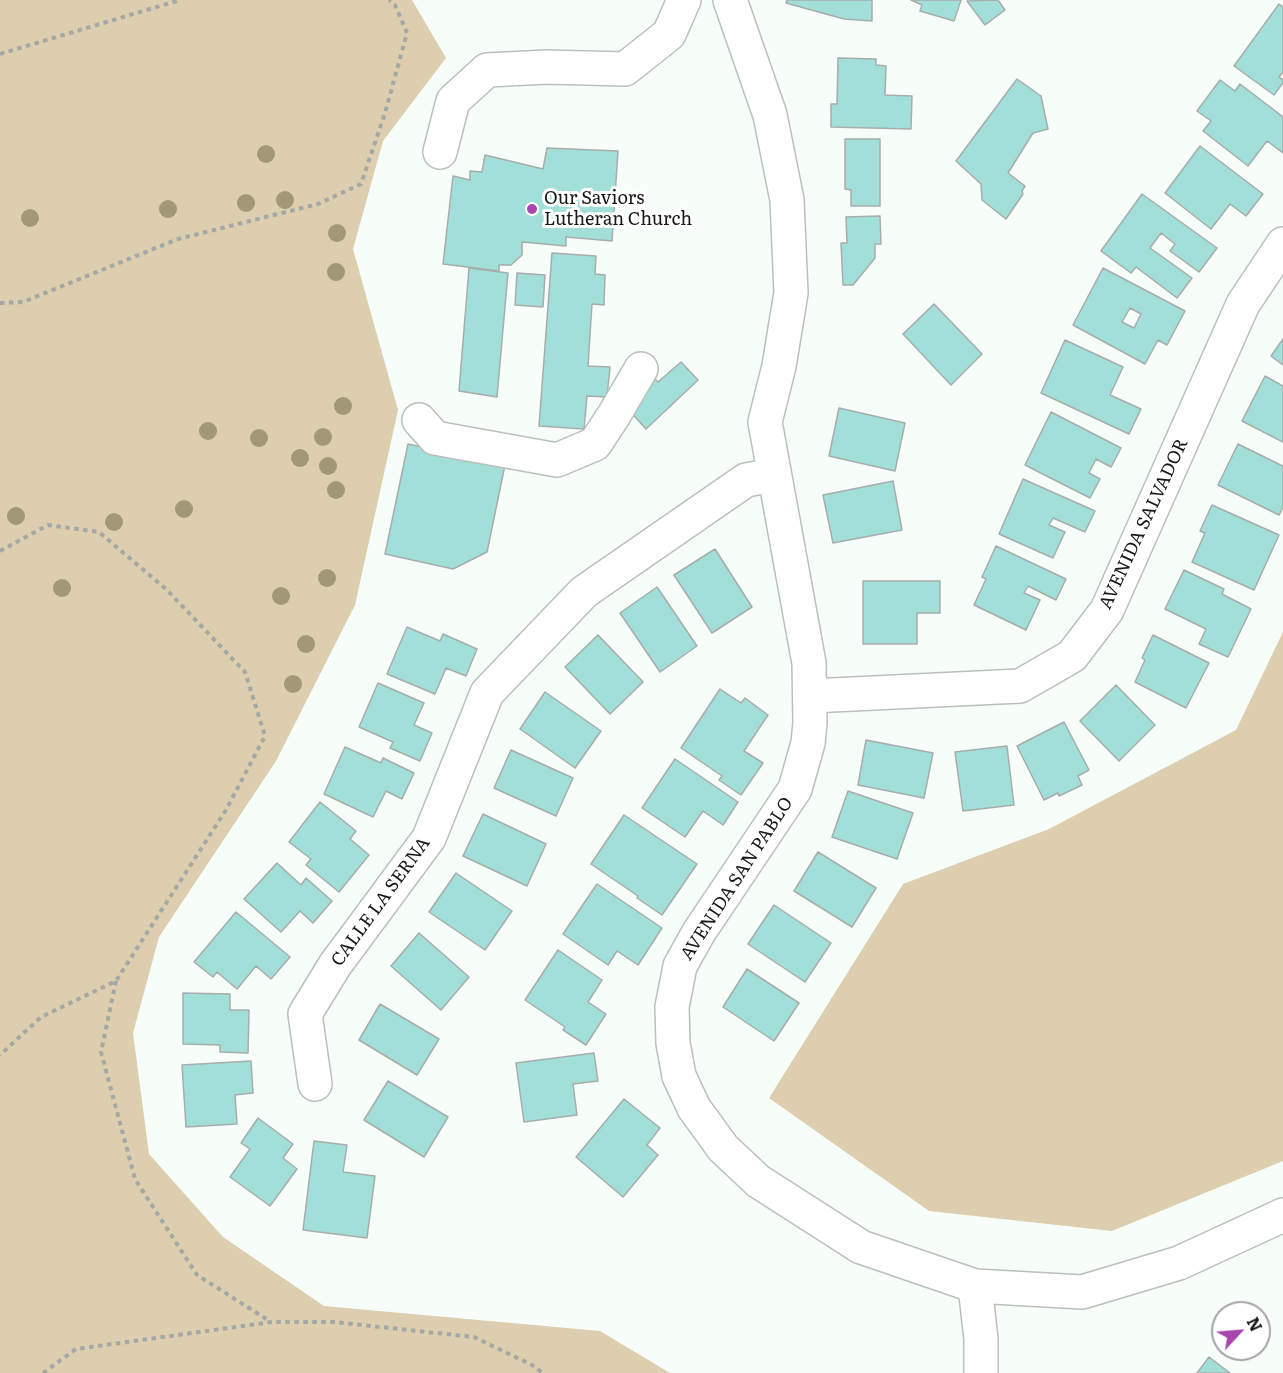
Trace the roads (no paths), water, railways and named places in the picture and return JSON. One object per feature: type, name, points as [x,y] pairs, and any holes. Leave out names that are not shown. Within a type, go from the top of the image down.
[{"type":"street","points":[[440,152],[453,101],[487,70],[547,67],[625,69],[669,34],[684,0]]},
{"type":"street","name":"AVENIDA SAN PABLO","points":[[730,0],[770,115],[787,200],[790,293],[779,366],[765,422],[809,663],[811,696],[808,743],[795,789],[699,932],[680,966],[672,1007],[679,1076],[694,1108],[723,1148],[759,1180],[861,1247],[975,1286],[1082,1292],[1179,1263],[1283,1215]]},
{"type":"street","name":"AVENIDA SALVADOR","points":[[811,696],[1020,686],[1072,656],[1107,610],[1243,304],[1283,244]]},
{"type":"street","points":[[419,420],[435,438],[557,460],[595,444],[641,369]]},
{"type":"street","name":"CALLE LA SERNA","points":[[315,1084],[305,1014],[335,965],[429,838],[487,693],[584,592],[746,480],[774,475]]},
{"type":"street","points":[[975,1286],[981,1339],[981,1373]]},
{"type":"place","name":"Our Saviors Lutheran Church","points":[[532,209]]}]
